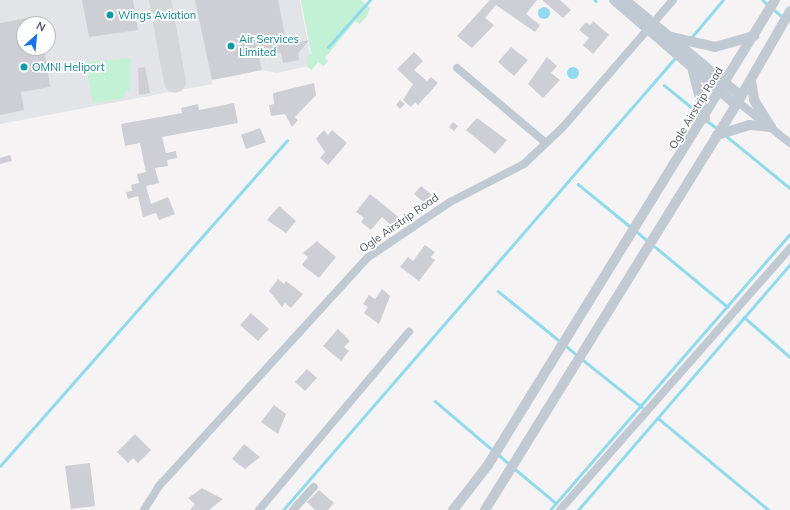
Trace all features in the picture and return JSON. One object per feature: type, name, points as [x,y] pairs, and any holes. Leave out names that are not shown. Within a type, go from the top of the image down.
[{"type":"street","points":[[614,0],[650,27],[665,35],[702,47],[715,47],[754,36]]},
{"type":"street","points":[[625,0],[693,71],[720,94],[739,101]]},
{"type":"street","name":"Ogle Airstrip Road","points":[[144,510],[164,480],[367,258],[450,202],[524,164],[546,143],[673,0]]},
{"type":"street","name":"Ogle Airstrip Road","points":[[453,510],[488,465],[720,94],[775,0]]},
{"type":"street","points":[[486,510],[739,101],[790,11]]},
{"type":"street","points":[[665,35],[726,83],[739,101],[790,143]]},
{"type":"street","points":[[457,68],[546,143]]},
{"type":"street","points":[[693,71],[705,118]]},
{"type":"street","points":[[751,80],[754,100],[771,128]]},
{"type":"street","points":[[717,135],[749,125],[771,128]]},
{"type":"street","points":[[560,510],[790,248]]},
{"type":"street","points":[[259,510],[409,332]]},
{"type":"street","points":[[293,510],[314,486]]},
{"type":"shaded area","points":[[0,0],[300,0],[310,54],[307,56],[308,66],[277,73],[262,70],[212,80],[212,84],[0,124]]},
{"type":"green space","points":[[301,0],[361,0],[370,8],[367,16],[360,24],[355,21],[325,58],[328,61],[324,66],[318,62],[312,70],[307,67],[307,56],[311,54]]},
{"type":"green space","points":[[131,58],[130,90],[125,91],[125,98],[93,103],[85,62]]},
{"type":"water","points":[[542,7],[546,7],[550,13],[546,19],[542,19],[538,15],[538,11]]},
{"type":"water","points":[[571,67],[575,67],[579,73],[575,79],[571,79],[567,75],[567,71]]},
{"type":"building","name":"Wings Aviation","points":[[82,0],[133,0],[138,30],[89,37]]},
{"type":"building","name":"Air Services Limited","points":[[195,0],[278,0],[287,45],[309,40],[298,54],[299,60],[283,63],[281,53],[259,58],[262,70],[212,80]]},
{"type":"building","points":[[490,0],[537,0],[526,14],[540,25],[535,32],[496,5],[485,18],[494,25],[472,48],[457,36]]},
{"type":"building","points":[[542,0],[560,0],[571,10],[563,18]]},
{"type":"building","name":"OMNI Heliport","points":[[16,20],[16,56],[45,56],[50,87],[21,92],[24,110],[0,115],[0,23]]},
{"type":"building","points":[[593,21],[609,35],[593,54],[583,45],[589,38],[579,30],[586,22],[590,25]]},
{"type":"building","points":[[511,47],[528,60],[514,76],[498,62]]},
{"type":"building","points":[[414,52],[423,61],[414,70],[427,81],[431,77],[438,83],[418,105],[415,102],[411,107],[403,100],[413,84],[397,69]]},
{"type":"building","points":[[547,57],[557,66],[551,73],[560,80],[543,98],[528,84]]},
{"type":"building","points":[[145,67],[150,93],[139,95],[138,68]]},
{"type":"building","points":[[314,83],[316,95],[295,117],[298,120],[292,127],[285,114],[271,116],[269,105],[274,104],[273,93]]},
{"type":"building","points":[[400,100],[405,104],[400,109],[396,105]]},
{"type":"building","points":[[234,103],[238,123],[162,137],[166,153],[176,151],[177,158],[167,160],[168,166],[155,168],[159,183],[146,186],[151,204],[168,197],[175,214],[159,220],[156,213],[143,217],[138,196],[128,199],[126,192],[132,191],[131,185],[139,183],[137,174],[146,172],[140,143],[125,146],[121,124],[182,113],[181,108],[198,104],[199,110]]},
{"type":"building","points":[[477,118],[507,140],[495,154],[466,130]]},
{"type":"building","points":[[453,122],[458,126],[454,131],[449,127]]},
{"type":"building","points":[[260,128],[266,142],[246,149],[241,135]]},
{"type":"building","points":[[324,130],[328,135],[332,130],[347,143],[328,165],[320,158],[325,152],[316,139]]},
{"type":"building","points":[[10,155],[12,161],[0,164],[0,158]]},
{"type":"building","points":[[421,186],[432,195],[425,203],[414,194]]},
{"type":"building","points":[[370,194],[400,218],[393,227],[382,217],[371,230],[361,222],[364,218],[356,212]]},
{"type":"building","points":[[279,206],[296,221],[286,233],[267,220]]},
{"type":"building","points":[[317,241],[336,257],[319,278],[302,265],[308,257],[303,253]]},
{"type":"building","points":[[425,245],[435,252],[431,257],[435,260],[419,281],[400,267],[408,257],[413,261]]},
{"type":"building","points":[[278,279],[284,284],[286,281],[303,294],[291,308],[285,303],[282,307],[269,291]]},
{"type":"building","points":[[382,289],[390,296],[379,324],[364,313],[368,307],[363,304],[369,295],[375,299]]},
{"type":"building","points":[[251,313],[269,329],[258,341],[240,325]]},
{"type":"building","points":[[338,329],[350,341],[344,347],[349,351],[341,361],[323,346]]},
{"type":"building","points":[[307,369],[317,378],[305,391],[295,382]]},
{"type":"building","points":[[274,405],[286,414],[278,434],[261,422]]},
{"type":"building","points":[[135,434],[151,450],[138,463],[133,458],[128,463],[117,452]]},
{"type":"building","points":[[244,444],[260,457],[245,469],[232,459]]},
{"type":"building","points":[[90,463],[95,506],[71,509],[65,466]]},
{"type":"building","points":[[202,488],[223,499],[209,510],[190,510],[195,504],[188,498]]},
{"type":"building","points":[[319,490],[334,503],[328,510],[315,510],[307,502]]},
{"type":"waterway","points":[[328,47],[370,0]]},
{"type":"waterway","points":[[690,39],[723,0]]},
{"type":"waterway","points":[[763,0],[768,5]]},
{"type":"waterway","points":[[772,8],[784,18]]},
{"type":"waterway","points":[[283,510],[676,57]]},
{"type":"waterway","points":[[664,85],[701,115]]},
{"type":"waterway","points":[[706,120],[718,129]]},
{"type":"waterway","points":[[725,135],[790,188]]},
{"type":"waterway","points":[[0,466],[287,141]]},
{"type":"waterway","points":[[578,184],[632,228]]},
{"type":"waterway","points":[[636,231],[649,242]]},
{"type":"waterway","points":[[550,510],[790,234]]},
{"type":"waterway","points":[[653,245],[728,307]]},
{"type":"waterway","points":[[578,510],[790,264]]},
{"type":"waterway","points":[[498,291],[561,342]]},
{"type":"waterway","points":[[744,317],[790,357]]},
{"type":"waterway","points":[[565,345],[578,356]]},
{"type":"waterway","points":[[582,359],[642,407]]},
{"type":"waterway","points":[[435,401],[494,451]]},
{"type":"waterway","points":[[658,418],[769,510]]},
{"type":"waterway","points":[[498,454],[509,464]]},
{"type":"waterway","points":[[515,469],[556,503]]},
{"type":"taxiway","points":[[160,0],[175,82]]},
{"type":"place","name":"Wings Aviation","points":[[110,15]]},
{"type":"place","name":"Air Services Limited","points":[[231,46]]},
{"type":"place","name":"OMNI Heliport","points":[[24,67]]}]
